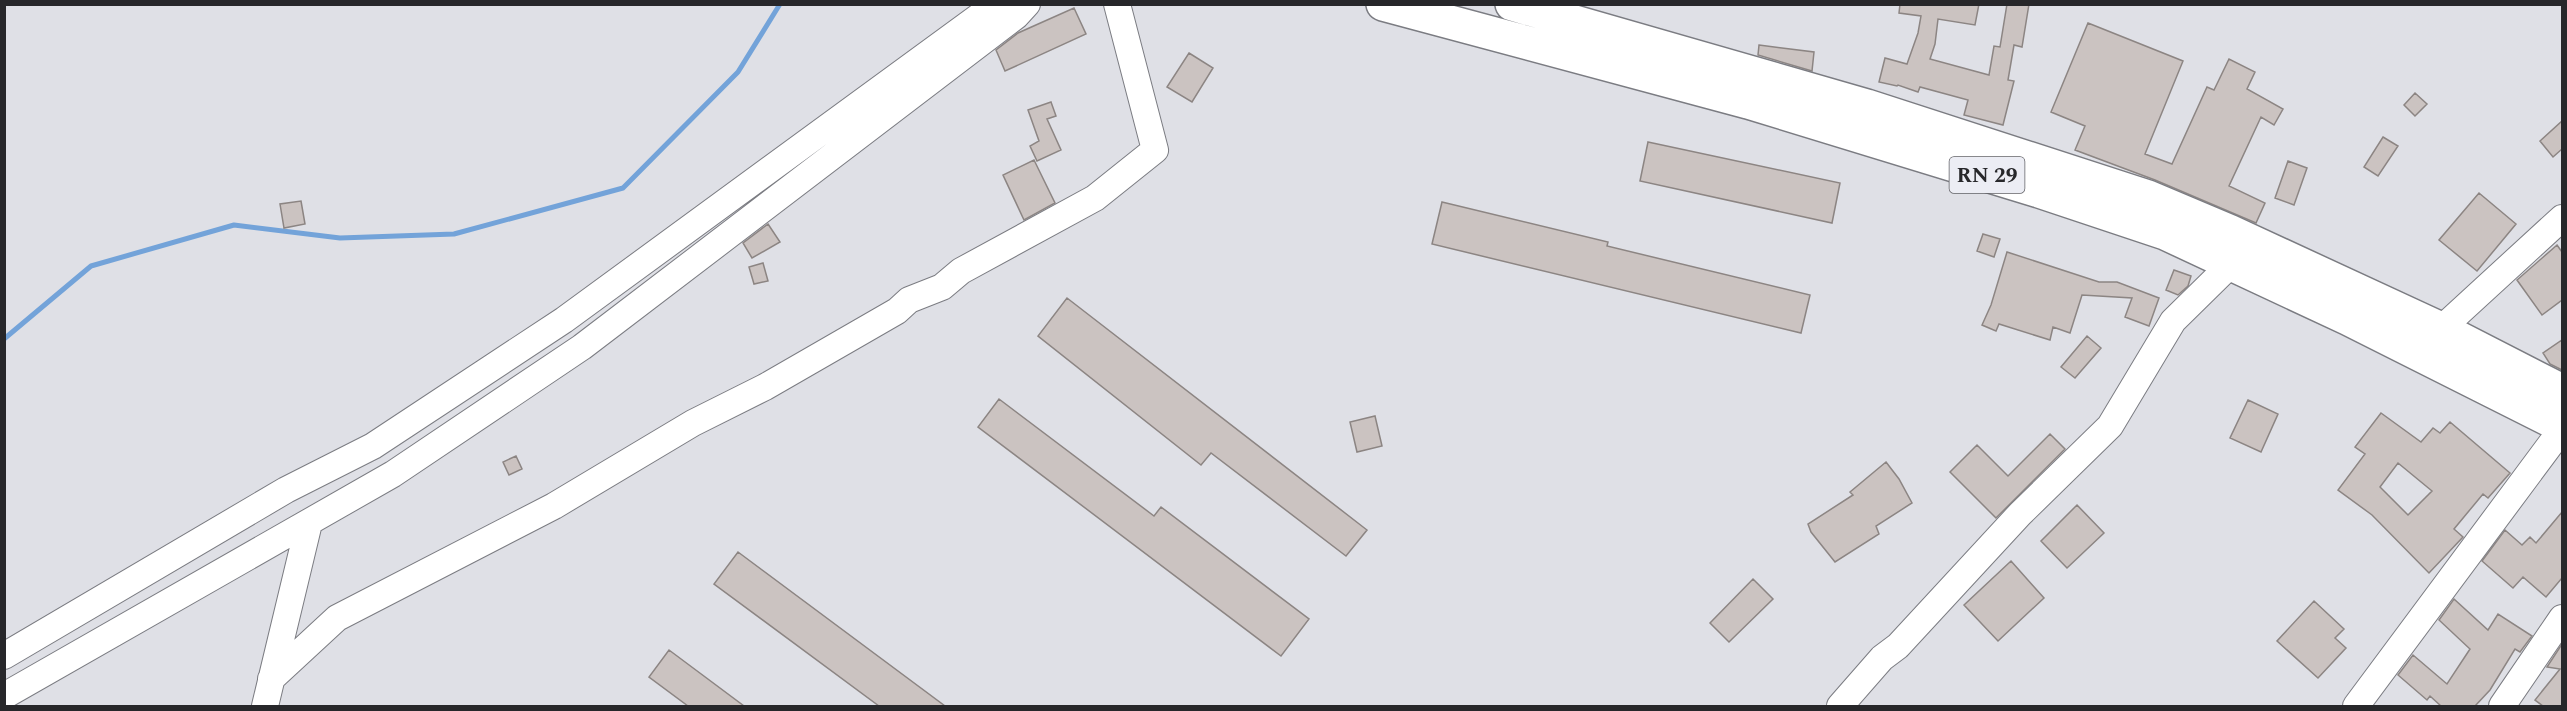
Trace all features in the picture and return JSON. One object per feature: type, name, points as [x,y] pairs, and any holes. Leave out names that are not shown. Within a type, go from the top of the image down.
[{"type":"highway","name":"RN 29","points":[[1383,4],[1748,102],[1896,146],[2165,233],[2346,318],[2562,428]]},
{"type":"highway","name":"RN 29","points":[[1512,4],[1867,106],[2148,197],[2231,232],[2441,329],[2562,391]]},
{"type":"street","points":[[4,656],[286,490],[374,446],[564,320],[996,4]]},
{"type":"street","points":[[4,696],[393,474],[582,347],[1016,16],[1027,4]]},
{"type":"street","points":[[272,679],[337,618],[554,506],[693,423],[765,387],[897,311],[909,300],[942,287],[961,271],[1095,198],[1155,150],[1117,4]]},
{"type":"street","points":[[2441,329],[2562,218]]},
{"type":"street","points":[[1840,706],[1882,658],[1898,646],[2020,514],[2110,426],[2173,321],[2231,264]]},
{"type":"street","points":[[2356,706],[2562,428]]},
{"type":"street","points":[[283,537],[286,490]]},
{"type":"street","points":[[265,706],[309,523]]},
{"type":"street","points":[[2502,706],[2562,618]]},
{"type":"building","points":[[1900,4],[1979,4],[1975,25],[1938,19],[1935,44],[1930,59],[1989,75],[1994,46],[2000,47],[2007,4],[2029,4],[2022,47],[2014,45],[2008,80],[2014,81],[2003,125],[1964,115],[1968,100],[1920,87],[1918,92],[1898,85],[1879,82],[1885,58],[1907,64],[1918,33],[1921,16],[1899,13]]},
{"type":"building","points":[[1074,8],[1086,34],[1005,71],[996,50],[1018,33]]},
{"type":"building","points":[[2088,23],[2183,61],[2145,154],[2172,164],[2207,87],[2214,90],[2229,59],[2255,72],[2247,89],[2283,109],[2274,125],[2261,117],[2229,186],[2265,203],[2256,223],[2155,180],[2075,150],[2085,126],[2051,112]]},
{"type":"building","points":[[1759,45],[1814,52],[1812,71],[1758,55]]},
{"type":"building","points":[[1189,53],[1213,68],[1192,102],[1167,87]]},
{"type":"building","points":[[2415,93],[2427,104],[2415,116],[2404,105]]},
{"type":"building","points":[[1051,102],[1056,116],[1047,119],[1061,150],[1037,161],[1030,146],[1039,141],[1028,110]]},
{"type":"building","points":[[2562,121],[2562,149],[2553,157],[2540,141]]},
{"type":"building","points":[[2383,137],[2398,146],[2378,176],[2364,167]]},
{"type":"building","points":[[1648,142],[1840,183],[1832,223],[1640,181]]},
{"type":"building","points":[[1034,160],[1055,203],[1024,220],[1003,175]]},
{"type":"building","points":[[2288,161],[2307,168],[2294,205],[2275,198]]},
{"type":"building","points":[[2479,193],[2516,224],[2477,271],[2439,240]]},
{"type":"building","points":[[301,201],[305,224],[284,228],[280,204]]},
{"type":"building","points":[[1442,202],[1608,242],[1607,246],[1810,295],[1801,333],[1432,244]]},
{"type":"building","points":[[768,224],[780,242],[752,258],[743,243]]},
{"type":"building","points":[[1983,234],[2000,239],[1994,257],[1977,251]]},
{"type":"building","points":[[2557,245],[2562,252],[2562,300],[2542,315],[2517,280]]},
{"type":"building","points":[[2007,252],[2099,282],[2117,282],[2159,298],[2149,326],[2125,317],[2132,298],[2082,295],[2070,333],[2053,327],[2050,340],[1999,324],[1996,331],[1982,325],[1991,305]]},
{"type":"building","points":[[763,263],[768,281],[754,284],[749,267]]},
{"type":"building","points":[[2174,270],[2191,276],[2188,286],[2178,295],[2166,290]]},
{"type":"building","points":[[1067,298],[1367,530],[1346,556],[1211,453],[1201,465],[1038,336]]},
{"type":"building","points":[[2087,336],[2101,348],[2075,378],[2061,367]]},
{"type":"building","points":[[2562,340],[2562,370],[2550,364],[2543,353]]},
{"type":"building","points":[[999,399],[1154,516],[1161,507],[1309,619],[1281,656],[978,427]]},
{"type":"building","points":[[2248,400],[2278,414],[2261,452],[2230,438]]},
{"type":"building","points":[[2381,413],[2421,442],[2433,428],[2440,433],[2450,422],[2510,473],[2488,498],[2483,494],[2454,529],[2463,537],[2429,573],[2372,515],[2338,490],[2365,454],[2355,447]],"holes":[[[2398,463],[2432,491],[2408,515],[2380,487]]]},
{"type":"building","points":[[1375,416],[1382,446],[1357,452],[1350,422]]},
{"type":"building","points":[[2050,434],[2065,449],[1996,518],[1950,472],[1977,445],[2008,476]]},
{"type":"building","points":[[516,456],[522,469],[509,475],[503,462]]},
{"type":"building","points":[[1886,462],[1899,479],[1912,503],[1876,526],[1879,534],[1835,562],[1811,532],[1808,524],[1853,495],[1850,492]]},
{"type":"building","points":[[2077,505],[2104,533],[2067,568],[2041,541]]},
{"type":"building","points":[[2562,512],[2562,578],[2546,597],[2523,577],[2513,588],[2482,561],[2505,530],[2522,545],[2530,537],[2536,543]]},
{"type":"building","points":[[738,552],[945,706],[879,706],[714,584]]},
{"type":"building","points":[[2011,561],[2044,598],[1998,641],[1964,605]]},
{"type":"building","points":[[1753,579],[1773,599],[1729,642],[1710,623]]},
{"type":"building","points":[[2454,599],[2488,630],[2498,614],[2532,636],[2520,652],[2515,649],[2490,690],[2475,706],[2441,706],[2430,696],[2427,700],[2398,675],[2413,655],[2447,684],[2470,649],[2439,620]]},
{"type":"building","points":[[2314,601],[2344,629],[2335,638],[2346,648],[2318,678],[2277,641]]},
{"type":"building","points":[[2562,644],[2562,706],[2543,706],[2535,700],[2560,669],[2547,667]]},
{"type":"building","points":[[669,650],[744,706],[688,706],[649,677]]},
{"type":"waterway","points":[[4,339],[91,266],[234,225],[340,238],[454,234],[623,188],[738,72],[780,4]]}]
